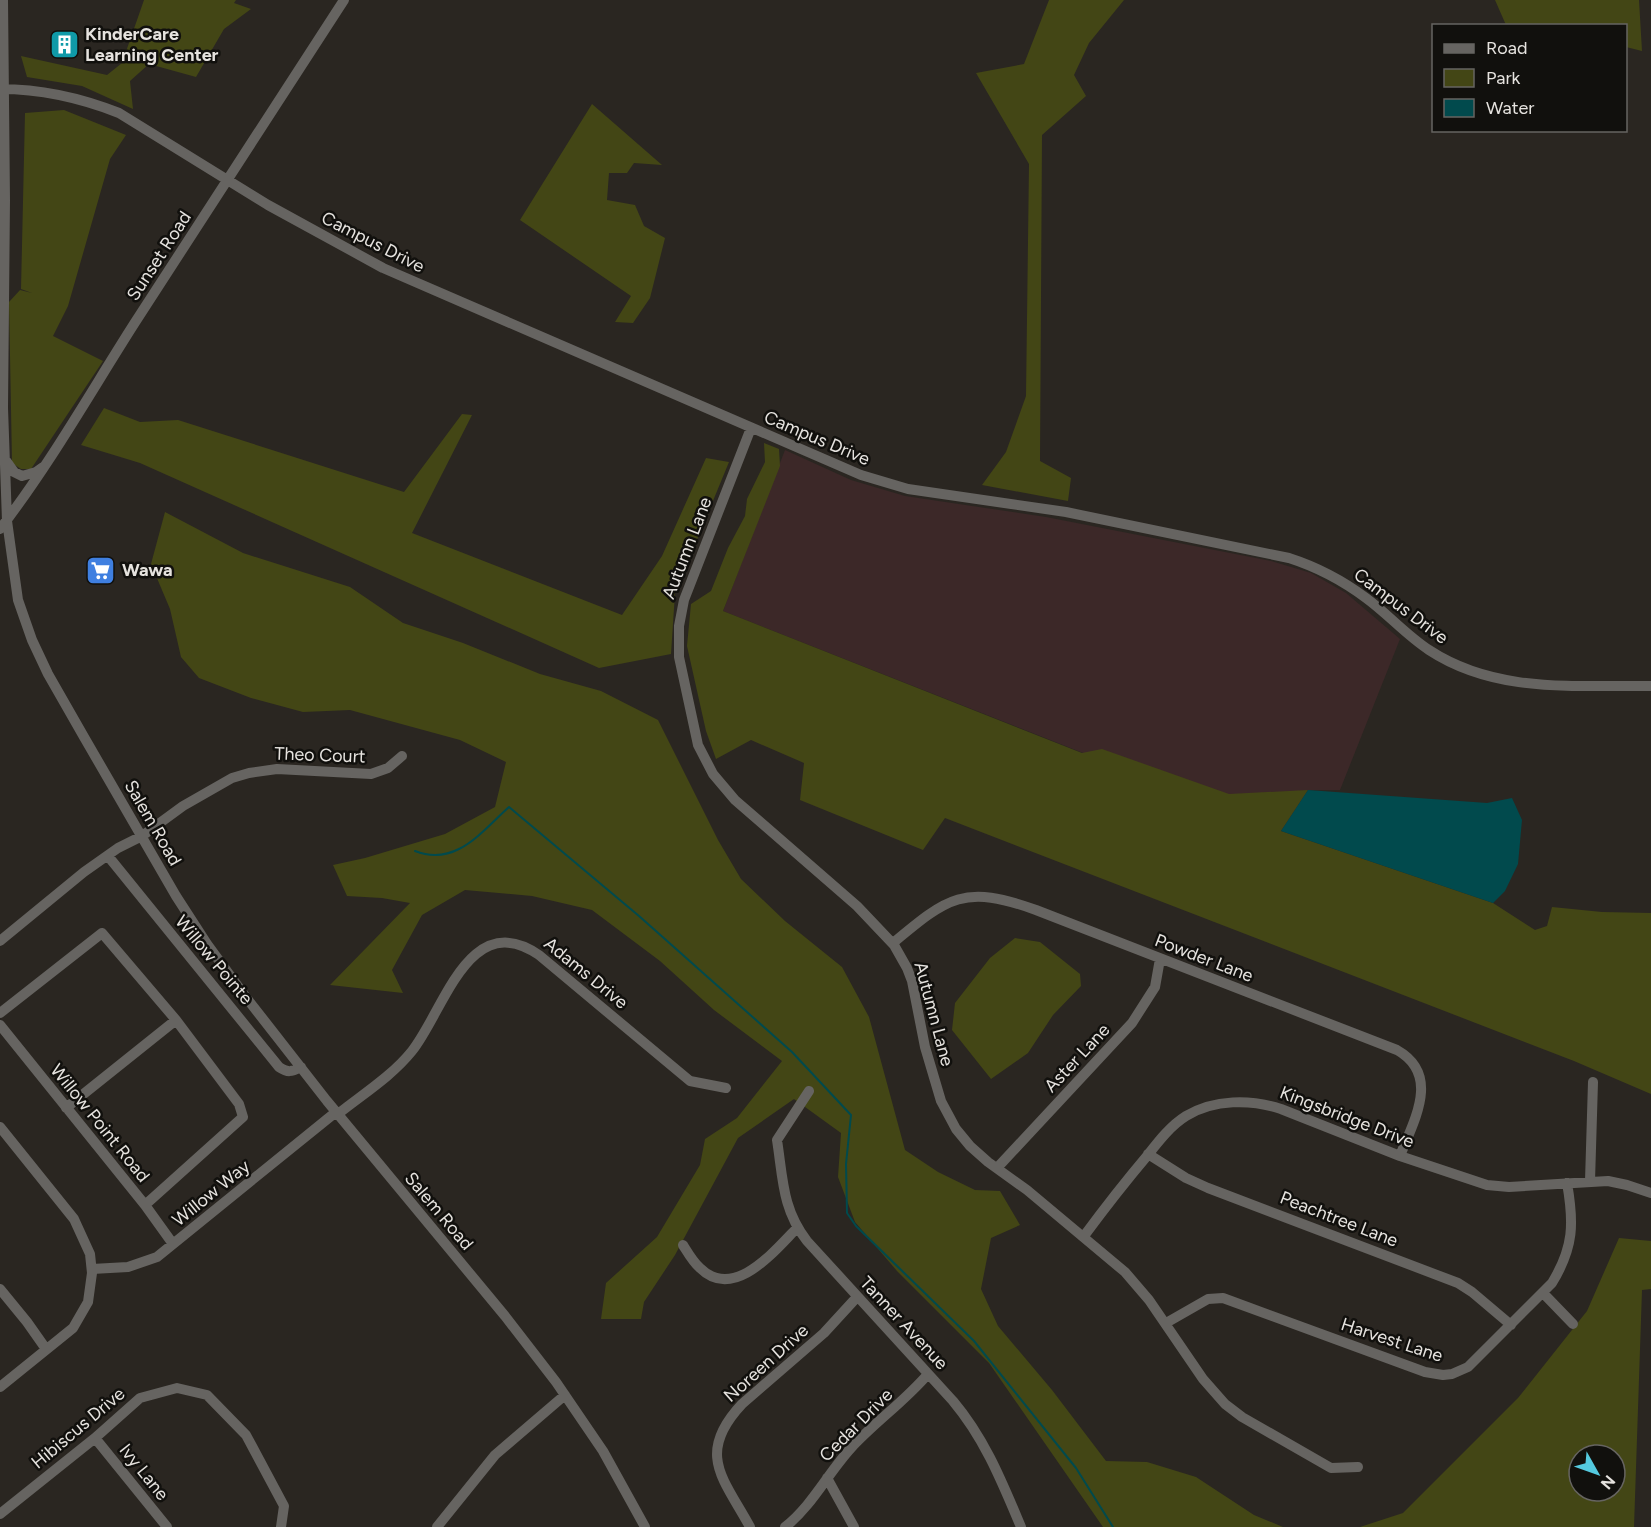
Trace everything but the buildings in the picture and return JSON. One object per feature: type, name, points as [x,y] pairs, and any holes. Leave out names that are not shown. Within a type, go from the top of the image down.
[{"type":"street","name":"Salem Road","points":[[3,0],[3,525],[18,600],[34,645],[55,686],[181,903],[215,955],[337,1113],[515,1329],[565,1395],[603,1451],[645,1527]]},
{"type":"street","name":"Sunset Road","points":[[3,525],[46,465],[344,0]]},
{"type":"street","name":"Campus Drive","points":[[2,89],[43,92],[97,104],[140,124],[302,225],[408,279],[861,476],[894,486],[1066,512],[1305,563],[1339,580],[1365,597],[1407,634],[1447,661],[1494,679],[1544,686],[1651,686]]},
{"type":"street","name":"Autumn Lane","points":[[752,428],[686,594],[680,615],[679,657],[695,734],[708,765],[727,792],[857,906],[893,943],[902,956],[912,981],[925,1047],[945,1110],[962,1138],[1084,1236],[1134,1281],[1210,1388],[1233,1411],[1331,1468],[1358,1467]]},
{"type":"street","points":[[4,458],[14,472],[22,476],[36,472],[46,465]]},
{"type":"street","name":"Theo Court","points":[[0,941],[84,872],[142,836],[183,806],[240,775],[277,769],[371,774],[388,768],[402,756]]},
{"type":"street","name":"Willow Pointe","points":[[108,856],[279,1066],[292,1072],[301,1067]]},
{"type":"street","name":"Powder Lane","points":[[893,943],[927,915],[948,902],[966,897],[1005,900],[1368,1038],[1404,1054],[1415,1066],[1422,1087],[1419,1107],[1400,1156]]},
{"type":"street","points":[[0,1013],[102,933],[176,1020],[238,1104],[243,1117],[145,1204]]},
{"type":"street","name":"Adams Drive","points":[[337,1113],[393,1070],[411,1052],[426,1031],[456,976],[473,955],[489,946],[514,943],[539,955],[690,1081],[726,1088]]},
{"type":"street","name":"Aster Lane","points":[[997,1168],[1132,1023],[1155,987],[1160,959]]},
{"type":"street","points":[[66,1108],[176,1020]]},
{"type":"street","name":"Willow Point Road","points":[[0,1025],[145,1204],[173,1244]]},
{"type":"street","points":[[1590,1181],[1593,1082]]},
{"type":"street","name":"Tanner Avenue","points":[[809,1091],[777,1140],[784,1190],[797,1228],[857,1297],[959,1407],[980,1436],[1021,1527]]},
{"type":"street","name":"Kingsbridge Drive","points":[[1084,1236],[1119,1188],[1163,1136],[1185,1117],[1219,1105],[1244,1102],[1262,1103],[1281,1109],[1400,1156],[1487,1185],[1509,1187],[1590,1181],[1618,1183],[1651,1193]]},
{"type":"street","name":"Willow Way","points":[[92,1269],[134,1266],[151,1260],[337,1113]]},
{"type":"street","points":[[0,1127],[74,1219],[86,1244],[92,1269],[90,1293],[79,1320],[66,1334],[0,1387]]},
{"type":"street","name":"Peachtree Lane","points":[[1148,1154],[1186,1178],[1208,1188],[1451,1280],[1472,1292],[1511,1325]]},
{"type":"street","name":"Harvest Lane","points":[[1166,1323],[1202,1302],[1223,1298],[1416,1369],[1443,1375],[1461,1372],[1468,1368],[1543,1293],[1558,1274],[1570,1246],[1572,1221],[1567,1183]]},
{"type":"street","points":[[683,1245],[701,1270],[712,1277],[729,1279],[744,1275],[756,1267],[797,1228]]},
{"type":"street","points":[[0,1289],[46,1350]]},
{"type":"street","points":[[1543,1293],[1573,1324]]},
{"type":"street","name":"Noreen Drive","points":[[750,1527],[730,1495],[721,1473],[718,1448],[722,1432],[730,1417],[742,1404],[824,1333],[857,1297]]},
{"type":"street","name":"Cedar Drive","points":[[785,1527],[797,1517],[856,1442],[915,1390],[928,1374]]},
{"type":"street","name":"Hibiscus Drive","points":[[0,1514],[140,1398],[177,1388],[207,1395],[246,1435],[284,1506],[281,1527]]},
{"type":"street","points":[[437,1527],[495,1455],[565,1395]]},
{"type":"street","name":"Ivy Lane","points":[[94,1438],[167,1527]]},
{"type":"street","points":[[827,1478],[854,1527]]},
{"type":"shaded area","points":[[785,450],[851,480],[905,496],[1046,517],[1271,561],[1311,573],[1346,593],[1400,639],[1340,790],[1308,790],[1281,831],[723,611]]},
{"type":"green space","points":[[144,0],[236,0],[234,3],[251,9],[224,29],[196,77],[149,64],[130,81],[133,109],[82,86],[27,77],[21,56],[107,75],[122,63]]},
{"type":"green space","points":[[1049,0],[1124,0],[1089,43],[1074,75],[1086,96],[1042,135],[1040,461],[1071,478],[1068,501],[982,485],[1006,452],[1026,396],[1029,164],[976,73],[1024,64]]},
{"type":"green space","points":[[1495,0],[1639,0],[1642,51],[1627,47],[1627,24],[1506,24]]},
{"type":"green space","points":[[592,104],[662,165],[634,163],[627,173],[609,173],[607,200],[635,205],[644,226],[665,238],[650,298],[633,323],[615,322],[631,296],[520,220]]},
{"type":"green space","points":[[64,110],[126,135],[110,159],[68,306],[53,336],[103,361],[31,469],[21,469],[12,463],[9,302],[20,290],[32,293],[21,289],[25,113]]},
{"type":"green space","points":[[104,408],[140,422],[178,420],[404,492],[462,414],[472,415],[412,533],[622,615],[662,556],[706,458],[729,462],[675,593],[671,654],[599,668],[140,463],[81,445]]},
{"type":"green space","points":[[764,443],[779,449],[780,466],[723,611],[1082,753],[1102,749],[1229,794],[1308,790],[1281,831],[1493,903],[1535,930],[1547,926],[1552,907],[1602,912],[1651,913],[1651,1094],[1574,1061],[945,818],[923,850],[800,800],[804,763],[751,740],[716,759],[706,731],[687,646],[691,604],[711,591],[728,548],[745,516],[747,499],[765,462]]},
{"type":"green space","points":[[165,512],[243,553],[350,587],[403,623],[463,643],[540,674],[601,691],[658,720],[718,840],[741,879],[785,921],[842,967],[869,1017],[905,1150],[938,1172],[975,1190],[1000,1191],[1020,1225],[991,1238],[981,1289],[998,1326],[1052,1390],[1106,1461],[1147,1462],[1196,1477],[1254,1515],[1283,1527],[1103,1527],[989,1363],[897,1271],[855,1222],[838,1177],[841,1133],[794,1099],[738,1138],[675,1255],[644,1302],[641,1319],[601,1319],[606,1283],[657,1237],[700,1165],[705,1139],[737,1118],[782,1061],[714,1010],[660,961],[592,910],[532,896],[465,890],[422,915],[392,970],[403,993],[330,985],[410,903],[382,898],[347,896],[333,865],[445,834],[495,807],[506,762],[460,740],[350,710],[303,712],[251,698],[199,678],[181,657],[170,609],[151,564]]},
{"type":"green space","points":[[1015,938],[1040,942],[1080,974],[1081,986],[1053,1015],[1028,1053],[991,1079],[952,1030],[955,1003],[990,958]]},
{"type":"green space","points":[[1619,1238],[1651,1241],[1651,1289],[1642,1290],[1634,1527],[1360,1527],[1403,1513],[1518,1398],[1587,1311]]},
{"type":"water","points":[[1308,790],[1487,803],[1512,798],[1522,820],[1518,864],[1505,891],[1493,903],[1281,831]]},
{"type":"waterway","points":[[415,851],[430,855],[455,851],[478,836],[509,807],[639,916],[792,1052],[851,1115],[846,1164],[847,1213],[856,1226],[974,1341],[1076,1468],[1113,1527]]},
{"type":"place","name":"KinderCare Learning Center","points":[[64,44]]},
{"type":"place","name":"Wawa","points":[[101,570]]}]
